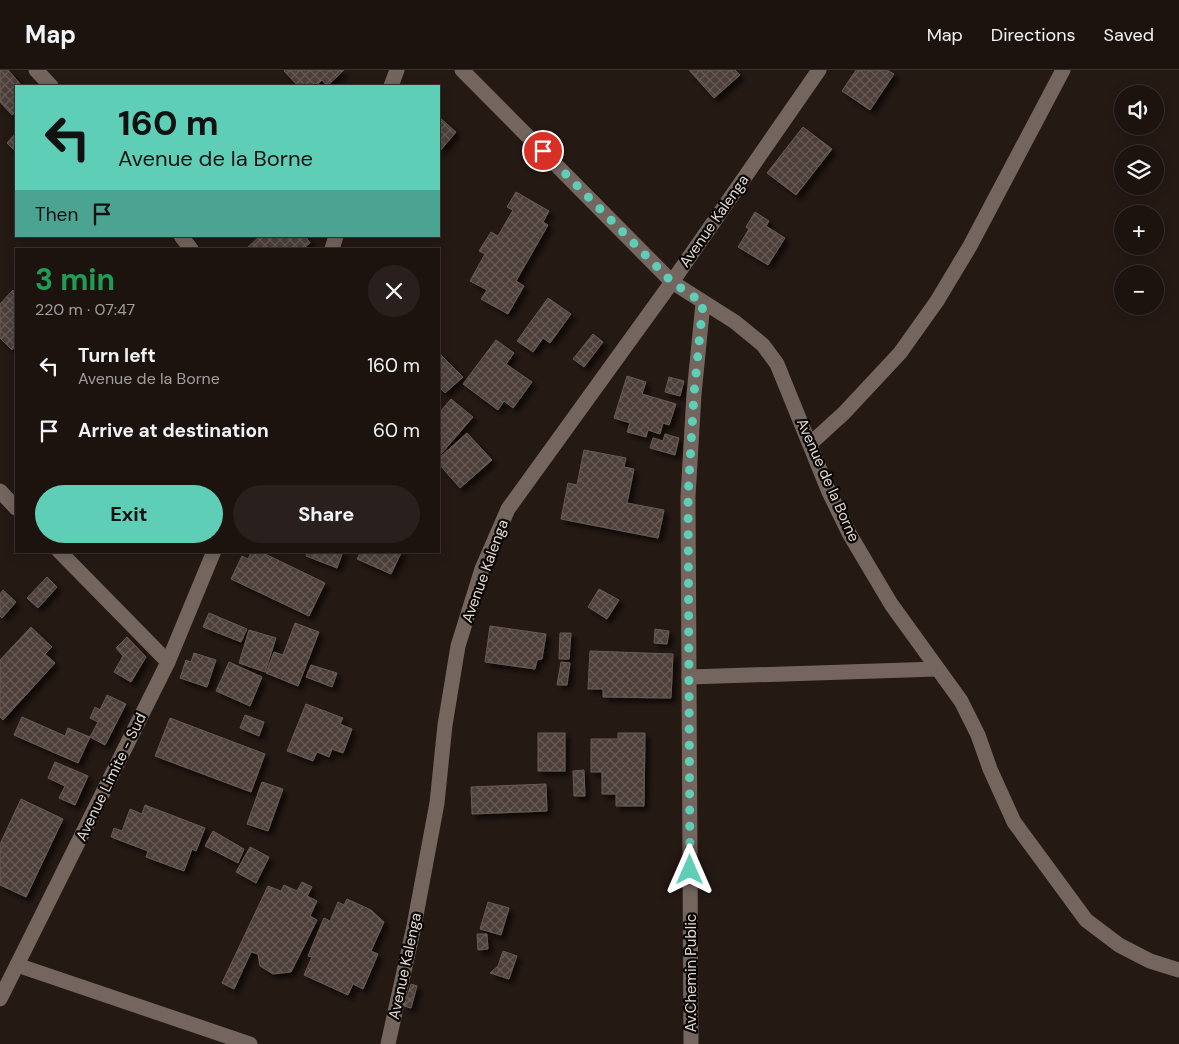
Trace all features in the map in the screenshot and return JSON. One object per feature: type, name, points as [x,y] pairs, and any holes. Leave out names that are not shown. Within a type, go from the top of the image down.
[{"type":"street","points":[[36,70],[49,85]]},
{"type":"street","points":[[391,85],[396,70]]},
{"type":"street","name":"Avenue de la Borne","points":[[462,70],[672,282],[735,322],[763,344],[777,364],[830,492],[850,535],[891,604],[961,701],[978,734],[990,769],[1014,822],[1086,920],[1119,945],[1150,961],[1179,970]]},
{"type":"street","name":"Avenue Kalenga","points":[[388,1044],[414,926],[437,803],[445,725],[458,646],[482,569],[508,509],[672,282],[819,70]]},
{"type":"street","points":[[810,444],[844,412],[900,353],[937,302],[970,246],[1063,70]]},
{"type":"street","points":[[182,237],[190,248]]},
{"type":"street","name":"Av.Chemin Public","points":[[691,1044],[688,496],[694,394],[703,303]]},
{"type":"street","points":[[0,491],[15,507]]},
{"type":"street","points":[[61,553],[168,662]]},
{"type":"street","name":"Avenue Limite - Sud","points":[[0,999],[168,662],[213,553]]},
{"type":"street","points":[[689,677],[938,669]]},
{"type":"street","points":[[17,965],[250,1044]]},
{"type":"building","points":[[0,70],[8,70],[21,85],[15,85],[15,113],[12,115],[0,102]]},
{"type":"building","points":[[344,70],[328,85],[322,80],[317,85],[297,85],[284,71]]},
{"type":"building","points":[[689,70],[735,70],[740,75],[714,98]]},
{"type":"building","points":[[856,70],[887,70],[894,74],[870,110],[842,91]]},
{"type":"building","points":[[440,118],[456,132],[440,151]]},
{"type":"building","points":[[803,127],[832,149],[796,195],[767,173]]},
{"type":"building","points":[[15,134],[15,151],[7,143]]},
{"type":"building","points":[[516,192],[549,211],[543,222],[548,225],[516,281],[524,286],[508,314],[481,299],[487,290],[470,281],[485,254],[479,251],[491,232],[498,236],[513,210],[507,207]]},
{"type":"building","points":[[755,212],[769,221],[766,226],[785,238],[768,265],[738,247],[749,229],[746,227]]},
{"type":"building","points":[[259,237],[306,237],[310,243],[304,248],[247,248]]},
{"type":"building","points":[[13,290],[15,292],[15,346],[12,350],[0,338],[0,304]]},
{"type":"building","points":[[548,298],[571,314],[550,343],[543,338],[533,352],[517,341]]},
{"type":"building","points":[[593,334],[603,342],[584,367],[573,359]]},
{"type":"building","points":[[496,340],[514,353],[506,364],[532,382],[513,408],[504,401],[498,410],[463,384]]},
{"type":"building","points":[[440,354],[463,377],[445,393],[440,388]]},
{"type":"building","points":[[627,376],[646,382],[642,394],[676,404],[669,425],[663,423],[660,434],[648,430],[646,437],[627,432],[630,423],[614,418]]},
{"type":"building","points":[[669,377],[684,381],[680,396],[665,392]]},
{"type":"building","points":[[451,399],[473,417],[441,454],[440,454],[440,412]]},
{"type":"building","points":[[467,433],[492,460],[460,488],[440,465],[440,457]]},
{"type":"building","points":[[665,434],[679,438],[675,455],[650,448],[653,438],[663,441]]},
{"type":"building","points":[[584,450],[626,458],[624,467],[634,469],[627,503],[664,510],[658,538],[561,519],[568,483],[577,485]]},
{"type":"building","points":[[251,553],[263,553],[325,583],[309,616],[231,579],[242,556],[248,559]]},
{"type":"building","points":[[307,553],[342,553],[337,568],[306,556]]},
{"type":"building","points":[[360,553],[401,553],[391,574],[357,559]]},
{"type":"building","points":[[47,577],[57,587],[38,608],[27,598]]},
{"type":"building","points":[[599,589],[619,600],[607,619],[588,607]]},
{"type":"building","points":[[3,590],[16,602],[2,618],[0,616],[0,594]]},
{"type":"building","points":[[209,613],[247,629],[241,642],[203,627]]},
{"type":"building","points":[[295,623],[319,632],[298,686],[266,673],[274,652],[283,655]]},
{"type":"building","points":[[490,626],[546,634],[542,659],[537,660],[535,669],[485,662]]},
{"type":"building","points":[[31,627],[52,647],[45,654],[55,663],[3,720],[0,717],[0,660]]},
{"type":"building","points":[[655,629],[669,631],[667,644],[654,643]]},
{"type":"building","points":[[249,630],[276,638],[265,672],[239,663]]},
{"type":"building","points":[[560,633],[571,633],[569,659],[559,659]]},
{"type":"building","points":[[127,637],[146,657],[131,682],[114,672],[123,656],[116,648]]},
{"type":"building","points":[[590,651],[673,654],[671,698],[603,697],[603,689],[588,689]]},
{"type":"building","points":[[194,653],[216,660],[207,687],[180,678],[186,660],[191,662]]},
{"type":"building","points":[[229,662],[262,677],[250,706],[216,691]]},
{"type":"building","points":[[561,662],[570,663],[567,685],[557,685]]},
{"type":"building","points":[[311,665],[337,673],[332,687],[306,677]]},
{"type":"building","points":[[107,695],[126,704],[105,745],[90,737],[98,722],[90,718],[95,707],[100,710]]},
{"type":"building","points":[[306,704],[343,718],[340,724],[352,729],[343,753],[332,749],[329,757],[317,752],[313,761],[287,751]]},
{"type":"building","points":[[245,715],[264,722],[259,736],[240,728]]},
{"type":"building","points":[[22,717],[65,736],[68,728],[90,737],[78,763],[14,735]]},
{"type":"building","points":[[170,718],[265,754],[251,792],[155,756]]},
{"type":"building","points":[[538,733],[565,733],[565,771],[538,771]]},
{"type":"building","points":[[618,733],[645,733],[644,806],[616,806],[616,794],[602,794],[602,772],[591,772],[591,739],[618,739]]},
{"type":"building","points":[[55,762],[88,776],[75,805],[59,798],[65,786],[48,778]]},
{"type":"building","points":[[584,770],[585,796],[574,796],[573,771]]},
{"type":"building","points":[[262,782],[283,789],[268,831],[247,824]]},
{"type":"building","points":[[546,784],[547,811],[472,814],[471,787]]},
{"type":"building","points":[[21,799],[63,819],[26,897],[0,885],[0,844]]},
{"type":"building","points":[[145,805],[205,828],[196,851],[192,849],[184,871],[146,857],[148,851],[111,837],[114,828],[122,831],[130,809],[142,814]]},
{"type":"building","points":[[213,831],[244,849],[238,863],[205,846]]},
{"type":"building","points":[[250,847],[269,857],[256,883],[236,872]]},
{"type":"building","points":[[302,882],[312,887],[307,896],[317,901],[310,916],[317,920],[291,972],[273,974],[260,966],[258,954],[251,952],[234,989],[222,983],[268,886],[281,891],[284,885],[297,891]]},
{"type":"building","points":[[347,899],[371,910],[384,922],[371,951],[378,954],[363,989],[353,984],[348,995],[304,975],[312,957],[308,956],[324,918],[330,921],[338,902],[344,905]]},
{"type":"building","points":[[488,902],[509,908],[501,935],[480,929]]},
{"type":"building","points":[[477,934],[487,934],[488,949],[478,950]]},
{"type":"building","points":[[503,951],[517,956],[509,979],[490,973],[498,966]]},
{"type":"building","points":[[411,984],[417,986],[411,1008],[404,1006]]},
{"type":"route","points":[[543,151],[672,282],[703,303],[694,394],[688,496],[690,870]]}]
